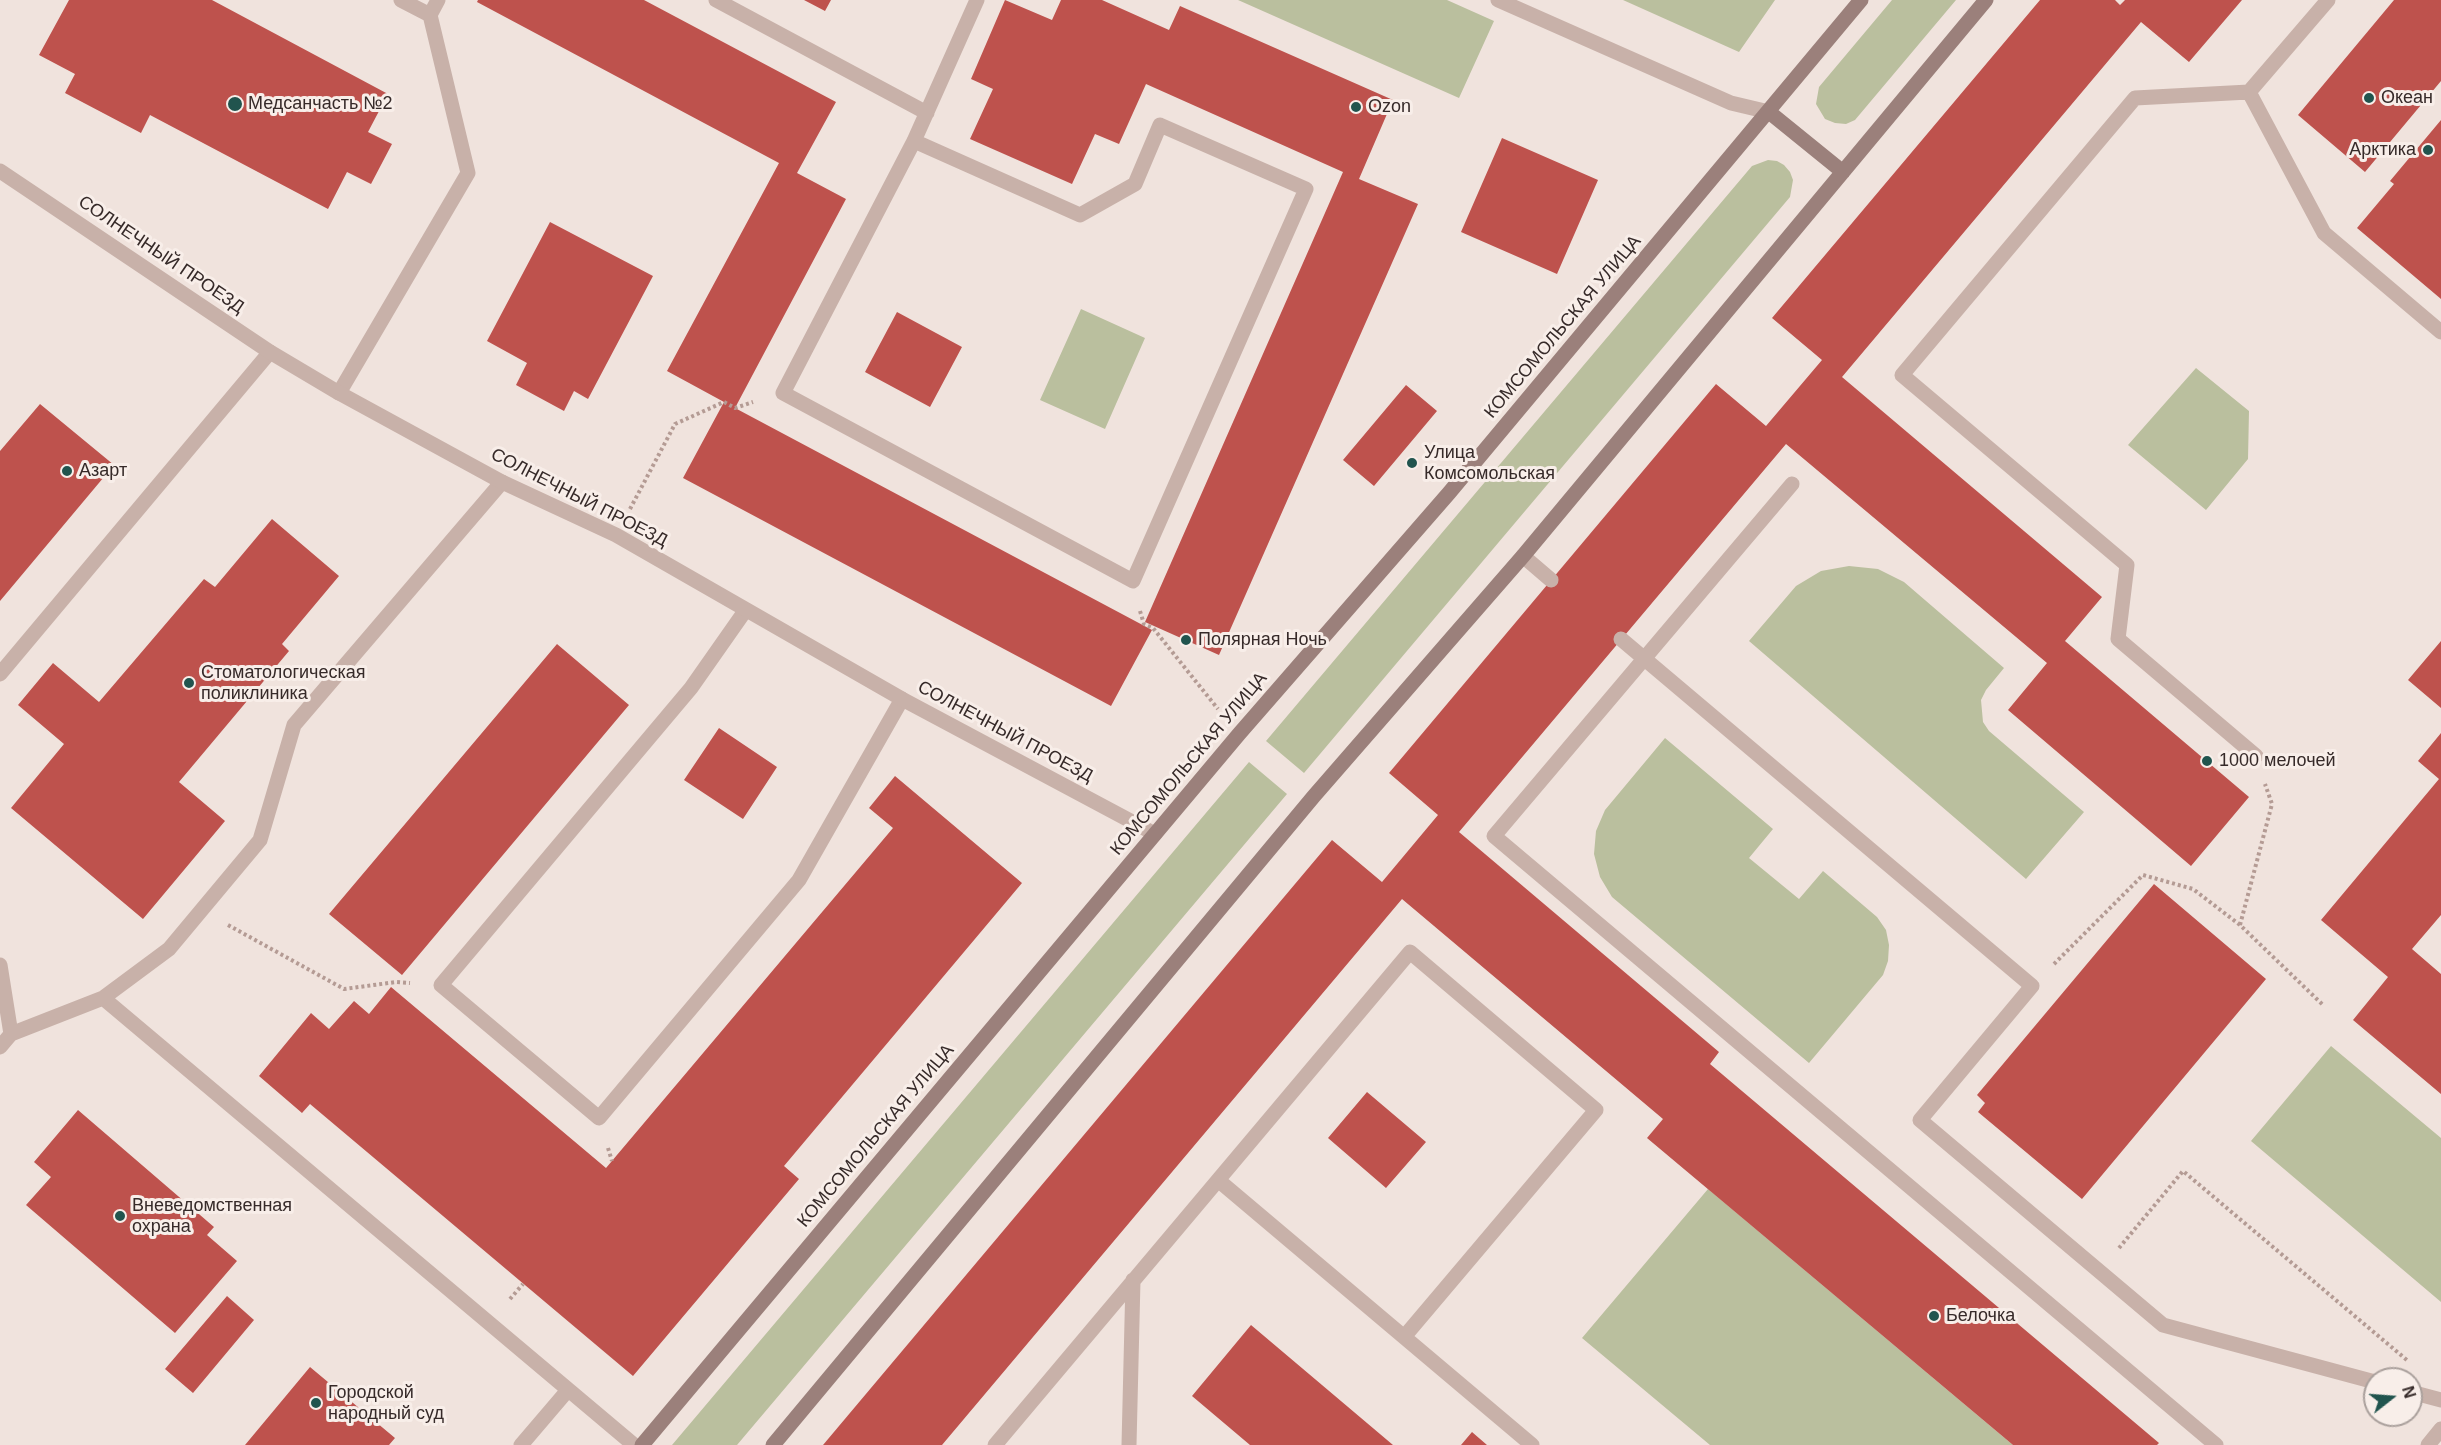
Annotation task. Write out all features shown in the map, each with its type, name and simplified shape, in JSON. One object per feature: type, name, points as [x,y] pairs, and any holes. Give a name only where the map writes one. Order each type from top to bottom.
[{"type":"street","points":[[401,0],[430,15]]},
{"type":"street","points":[[339,393],[468,173],[430,15],[438,0]]},
{"type":"street","points":[[716,0],[927,113]]},
{"type":"street","points":[[914,141],[1080,215],[1134,184],[1160,125],[1306,189],[1133,581],[783,393],[914,141],[977,0]]},
{"type":"street","points":[[1498,0],[1731,103],[1769,112],[1843,172]]},
{"type":"street","name":"КОМСОМОЛЬСКАЯ УЛИЦА","points":[[642,1445],[1239,734],[1449,493],[1861,0]]},
{"type":"street","points":[[772,1445],[1314,796],[1523,556],[1986,0]]},
{"type":"street","points":[[2256,756],[2118,639],[2127,565],[1902,375],[2135,98],[2249,92],[2328,0]]},
{"type":"street","points":[[2249,92],[2324,234],[2441,332]]},
{"type":"street","name":"СОЛНЕЧНЫЙ ПРОЕЗД","points":[[0,171],[270,352],[339,393],[502,482],[616,535],[902,699],[1155,834]]},
{"type":"street","points":[[0,674],[270,352]]},
{"type":"street","points":[[0,1047],[11,1034],[103,998],[169,949],[260,840],[294,724],[502,482]]},
{"type":"street","points":[[1792,484],[1494,836],[2216,1445]]},
{"type":"street","points":[[1523,556],[1551,580]]},
{"type":"street","points":[[745,611],[691,688],[441,985],[599,1118],[799,880],[902,699]]},
{"type":"street","points":[[1622,639],[2032,986],[1920,1120],[2163,1325],[2363,1379]]},
{"type":"street","points":[[995,1445],[1410,952],[1596,1110],[1404,1337]]},
{"type":"street","points":[[0,965],[11,1034]]},
{"type":"street","points":[[103,998],[634,1445]]},
{"type":"street","points":[[1218,1180],[1532,1445]]},
{"type":"street","points":[[1129,1445],[1134,1280]]},
{"type":"street","points":[[521,1445],[568,1390]]},
{"type":"street","points":[[2423,1395],[2441,1400]]},
{"type":"street","points":[[2428,1445],[2441,1430]]},
{"type":"path","points":[[616,535],[675,424],[724,402],[735,408],[783,393]]},
{"type":"path","points":[[1144,624],[1153,628],[1239,734]]},
{"type":"path","points":[[2240,925],[2272,804],[2256,756]]},
{"type":"path","points":[[2032,986],[2143,875],[2193,889],[2240,925],[2323,1005]]},
{"type":"path","points":[[202,910],[344,989],[396,982],[441,985]]},
{"type":"path","points":[[2099,1271],[2183,1171],[2414,1366]]},
{"type":"green space","points":[[1238,0],[1447,0],[1494,21],[1459,98]]},
{"type":"green space","points":[[1623,0],[1775,0],[1739,52]]},
{"type":"green space","points":[[1892,0],[1956,0],[1855,120],[1846,124],[1825,119],[1816,104],[1819,87]]},
{"type":"green space","points":[[1768,160],[1777,161],[1790,172],[1793,180],[1790,197],[1304,773],[1266,741],[1752,166]]},
{"type":"green space","points":[[1081,309],[1145,338],[1105,429],[1040,400]]},
{"type":"green space","points":[[2196,368],[2249,411],[2248,459],[2206,510],[2128,445]]},
{"type":"green space","points":[[1849,566],[1878,569],[1904,582],[2004,668],[1981,700],[1983,722],[1989,731],[2084,812],[2026,879],[1749,641],[1796,586],[1821,571]]},
{"type":"green space","points":[[1665,738],[1773,829],[1749,858],[1799,899],[1823,871],[1877,917],[1886,930],[1889,945],[1888,961],[1883,975],[1809,1063],[1612,897],[1600,877],[1594,854],[1596,831],[1605,810]]},
{"type":"green space","points":[[1249,762],[1287,794],[737,1445],[672,1445]]},
{"type":"green space","points":[[2331,1046],[2441,1138],[2441,1302],[2251,1141]]},
{"type":"green space","points":[[1708,1189],[2013,1445],[1710,1445],[1582,1338]]},
{"type":"building","name":"Медсанчасть №2","points":[[69,0],[212,0],[388,94],[368,132],[392,144],[371,184],[347,172],[328,209],[150,115],[141,133],[65,93],[75,74],[39,55]]},
{"type":"building","points":[[478,0],[644,0],[836,102],[797,173],[846,199],[735,408],[1152,630],[1111,706],[683,478],[724,402],[667,371],[779,163],[477,2]]},
{"type":"building","points":[[804,0],[831,0],[825,11]]},
{"type":"building","points":[[1005,0],[1052,20],[1061,0],[1102,0],[1169,30],[1180,6],[1393,100],[1359,179],[1418,204],[1219,655],[1145,622],[1343,172],[1146,84],[1119,144],[1095,134],[1072,184],[970,139],[993,89],[971,79]]},
{"type":"building","points":[[2040,0],[2115,0],[2120,5],[2125,0],[2242,0],[2189,62],[2141,22],[1842,377],[2102,597],[2065,641],[2249,797],[2191,866],[2008,710],[2047,663],[1786,444],[1459,832],[1719,1052],[1710,1064],[2159,1443],[2157,1445],[2013,1445],[1647,1138],[1663,1119],[1402,899],[942,1445],[823,1445],[1332,840],[1382,882],[1438,815],[1389,773],[1716,384],[1766,426],[1822,360],[1772,318]]},
{"type":"building","name":"Океан","points":[[2394,0],[2441,0],[2441,81],[2365,172],[2298,115]]},
{"type":"building","points":[[2441,120],[2441,299],[2357,228],[2394,184],[2390,181]]},
{"type":"building","points":[[1502,138],[1598,180],[1557,274],[1461,232]]},
{"type":"building","points":[[550,222],[653,276],[588,399],[574,391],[564,411],[516,385],[527,363],[487,341]]},
{"type":"building","points":[[897,312],[962,347],[930,407],[865,372]]},
{"type":"building","points":[[1406,385],[1437,411],[1374,486],[1343,460]]},
{"type":"building","points":[[40,404],[114,465],[0,601],[0,451]]},
{"type":"building","name":"Стоматологическая поликлиника","points":[[272,519],[339,576],[282,644],[289,651],[179,782],[225,821],[143,919],[11,808],[64,744],[18,705],[53,663],[99,702],[204,579],[215,587]]},
{"type":"building","points":[[2441,641],[2441,708],[2408,680]]},
{"type":"building","points":[[557,644],[629,705],[402,975],[329,914]]},
{"type":"building","points":[[719,728],[777,767],[743,819],[684,780]]},
{"type":"building","points":[[2441,733],[2441,915],[2412,949],[2441,974],[2441,1094],[2353,1020],[2388,977],[2321,920],[2439,779],[2418,761]]},
{"type":"building","points":[[895,776],[1022,883],[784,1166],[799,1179],[633,1376],[310,1104],[302,1113],[259,1076],[311,1013],[329,1029],[354,1001],[369,1014],[391,987],[606,1168],[893,828],[869,808]]},
{"type":"building","points":[[2154,884],[2266,979],[2082,1199],[1978,1112],[1985,1103],[1977,1095]]},
{"type":"building","points":[[1367,1092],[1426,1142],[1386,1188],[1328,1138]]},
{"type":"building","name":"Вневедомственная охрана","points":[[78,1110],[214,1227],[207,1235],[237,1261],[175,1333],[26,1205],[51,1177],[34,1162]]},
{"type":"building","points":[[227,1296],[254,1320],[193,1393],[165,1369]]},
{"type":"building","points":[[1251,1325],[1393,1445],[1250,1445],[1192,1396]]},
{"type":"building","name":"Городской народный суд","points":[[310,1367],[395,1438],[389,1445],[245,1445]]},
{"type":"building","points":[[1472,1432],[1487,1445],[1461,1445]]},
{"type":"place","name":"Океан","points":[[2369,98]]},
{"type":"place","name":"Медсанчасть №2","points":[[235,104]]},
{"type":"place","name":"Ozon","points":[[1356,107]]},
{"type":"place","name":"Арктика","points":[[2428,150]]},
{"type":"place","name":"Улица Комсомольская","points":[[1412,463]]},
{"type":"place","name":"Азарт","points":[[67,471]]},
{"type":"place","name":"Полярная Ночь","points":[[1186,640]]},
{"type":"place","name":"Стоматологическая поликлиника","points":[[189,683]]},
{"type":"place","name":"1000 мелочей","points":[[2207,761]]},
{"type":"place","name":"Вневедомственная охрана","points":[[120,1216]]},
{"type":"place","name":"Белочка","points":[[1934,1316]]},
{"type":"place","name":"Городской народный суд","points":[[316,1403]]}]
